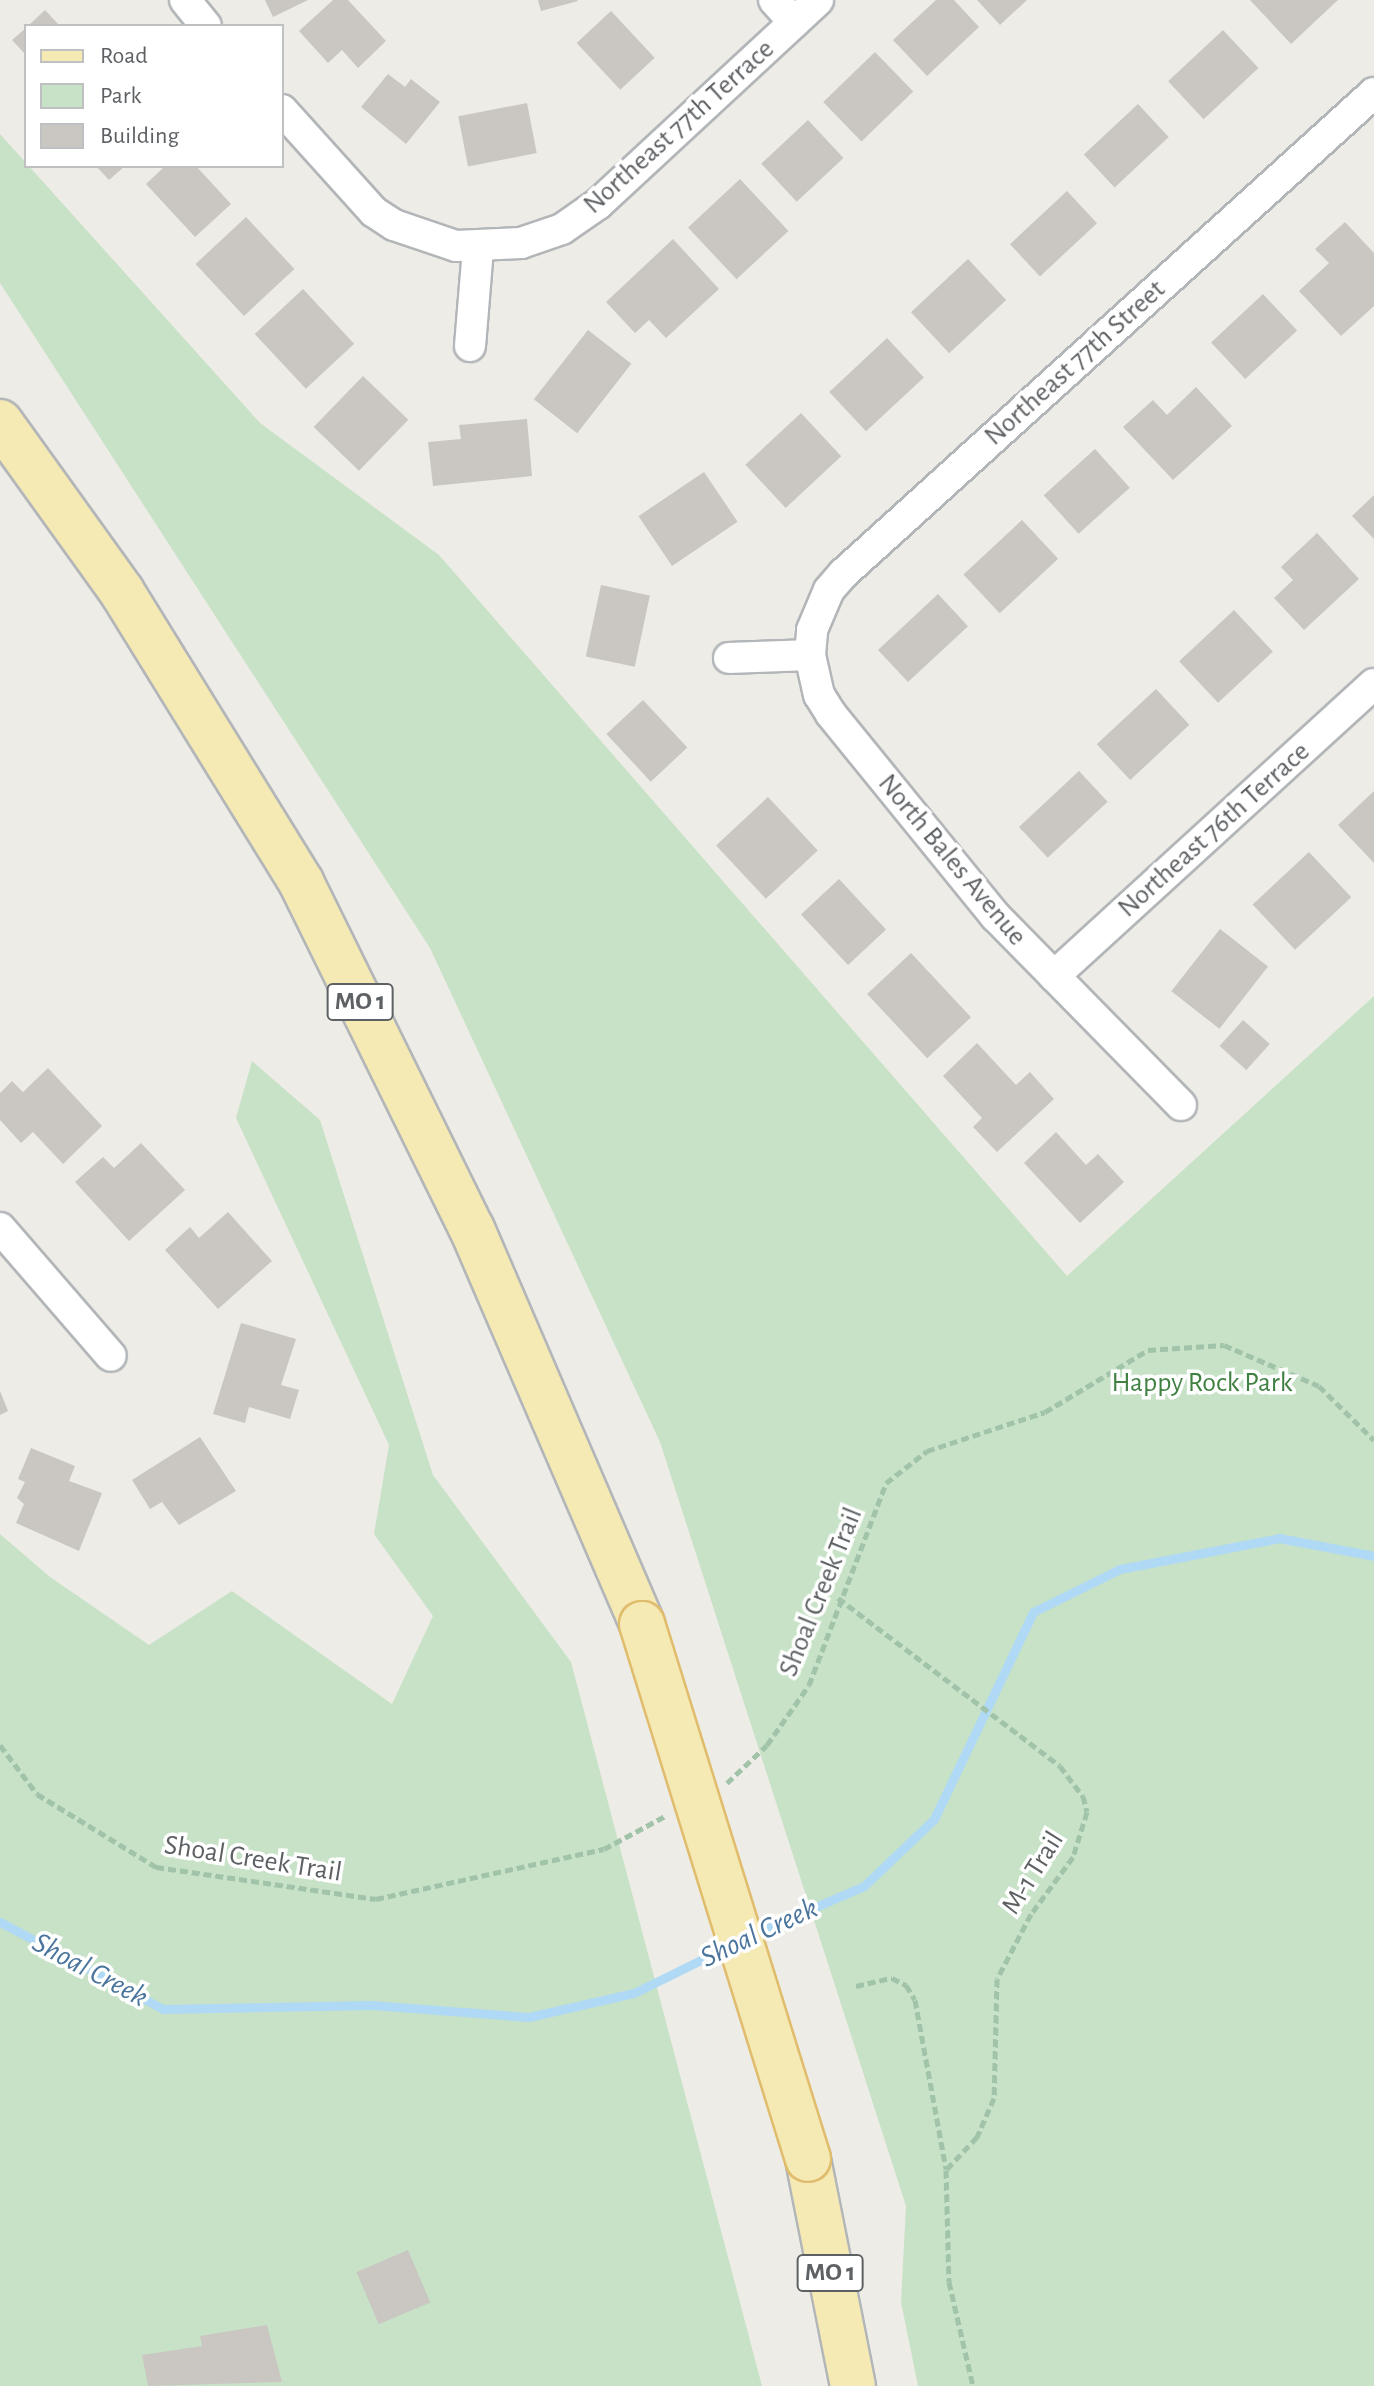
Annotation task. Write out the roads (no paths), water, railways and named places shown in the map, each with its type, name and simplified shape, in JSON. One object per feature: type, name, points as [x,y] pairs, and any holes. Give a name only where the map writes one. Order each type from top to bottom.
[{"type":"main road","name":"MO 1","points":[[0,422],[122,592],[301,882],[472,1229],[642,1624],[808,2159],[853,2386]]},
{"type":"street","name":"Northeast 77th Terrace","points":[[284,112],[374,212],[414,235],[478,248],[542,237],[581,217],[784,11],[818,0]]},
{"type":"street","name":"Northeast 77th Street","points":[[810,655],[819,609],[844,573],[1374,93]]},
{"type":"street","points":[[470,346],[478,248]]},
{"type":"street","points":[[729,658],[810,655]]},
{"type":"street","name":"North Bales Avenue","points":[[810,655],[819,695],[831,714],[996,917],[1181,1105]]},
{"type":"street","name":"Northeast 76th Terrace","points":[[1054,976],[1374,684]]},
{"type":"street","points":[[0,1228],[111,1356]]},
{"type":"waterway","name":"Shoal Creek","points":[[749,1936],[864,1886],[934,1819],[1033,1612],[1120,1569],[1279,1538],[1374,1556]]},
{"type":"waterway","name":"Shoal Creek","points":[[0,1922],[163,2009],[372,2005],[529,2017],[634,1993],[729,1946]]},
{"type":"park label","name":"Happy Rock Park","points":[[1202,1383]]}]
